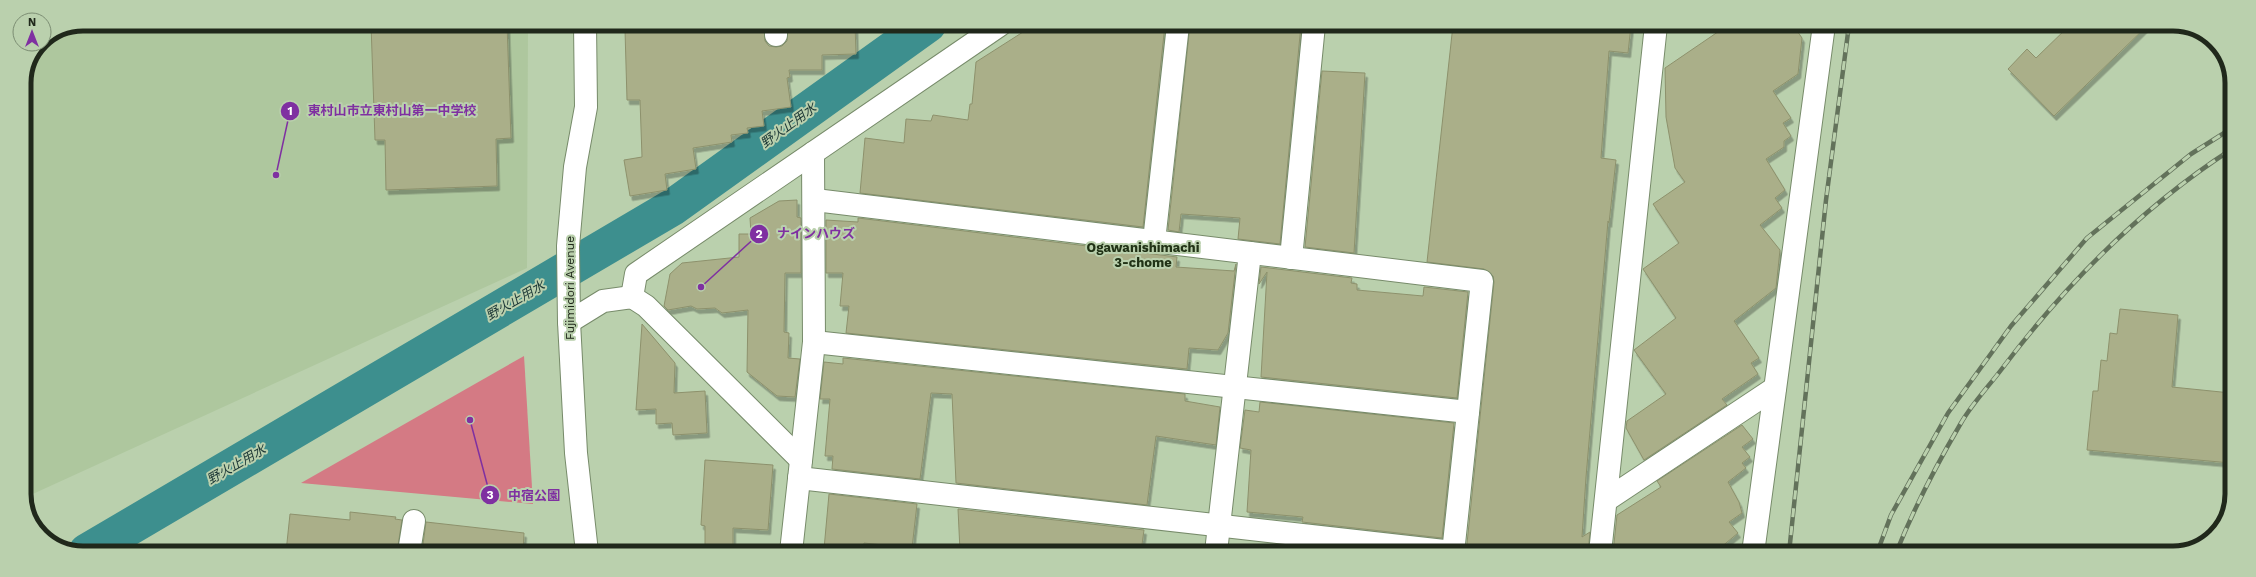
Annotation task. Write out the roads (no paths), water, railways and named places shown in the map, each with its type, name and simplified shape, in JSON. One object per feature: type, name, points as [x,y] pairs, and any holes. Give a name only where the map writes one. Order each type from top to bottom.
[{"type":"street","name":"Fujimidori Avenue","points":[[585,31],[586,107],[575,167],[568,246],[568,300],[576,453],[586,546]]},
{"type":"street","points":[[632,297],[636,274],[990,31]]},
{"type":"street","points":[[1154,241],[1177,31]]},
{"type":"street","points":[[1291,258],[1313,31]]},
{"type":"street","points":[[1601,546],[1608,499],[1660,31]]},
{"type":"street","points":[[1754,546],[1823,31]]},
{"type":"street","points":[[792,546],[814,342],[815,200],[813,153]]},
{"type":"street","points":[[815,200],[1482,281],[1454,546]]},
{"type":"street","points":[[1217,546],[1250,253]]},
{"type":"street","points":[[569,322],[602,301],[632,297],[646,306],[800,469],[1219,525],[1401,546]]},
{"type":"street","points":[[814,342],[1468,412]]},
{"type":"street","points":[[1608,499],[1775,388]]},
{"type":"street","points":[[410,546],[414,521]]},
{"type":"waterway","name":"野火止用水","points":[[97,546],[673,207],[918,31]]},
{"type":"railway","points":[[1790,546],[1826,200],[1848,31]]},
{"type":"railway","points":[[1880,546],[1891,515],[1948,413],[2011,326],[2087,238],[2191,154],[2225,132]]},
{"type":"railway","points":[[1899,546],[1926,486],[1965,416],[2026,338],[2078,278],[2136,222],[2167,196],[2225,154]]},
{"type":"place","name":"東村山市立東村山第一中学校","points":[[276,175]]},
{"type":"place","name":"ナインハウズ","points":[[701,287]]},
{"type":"place","name":"中宿公園","points":[[470,420]]},
{"type":"district","name":"Ogawanishimachi 3-chome","points":[[1143,254]]}]
